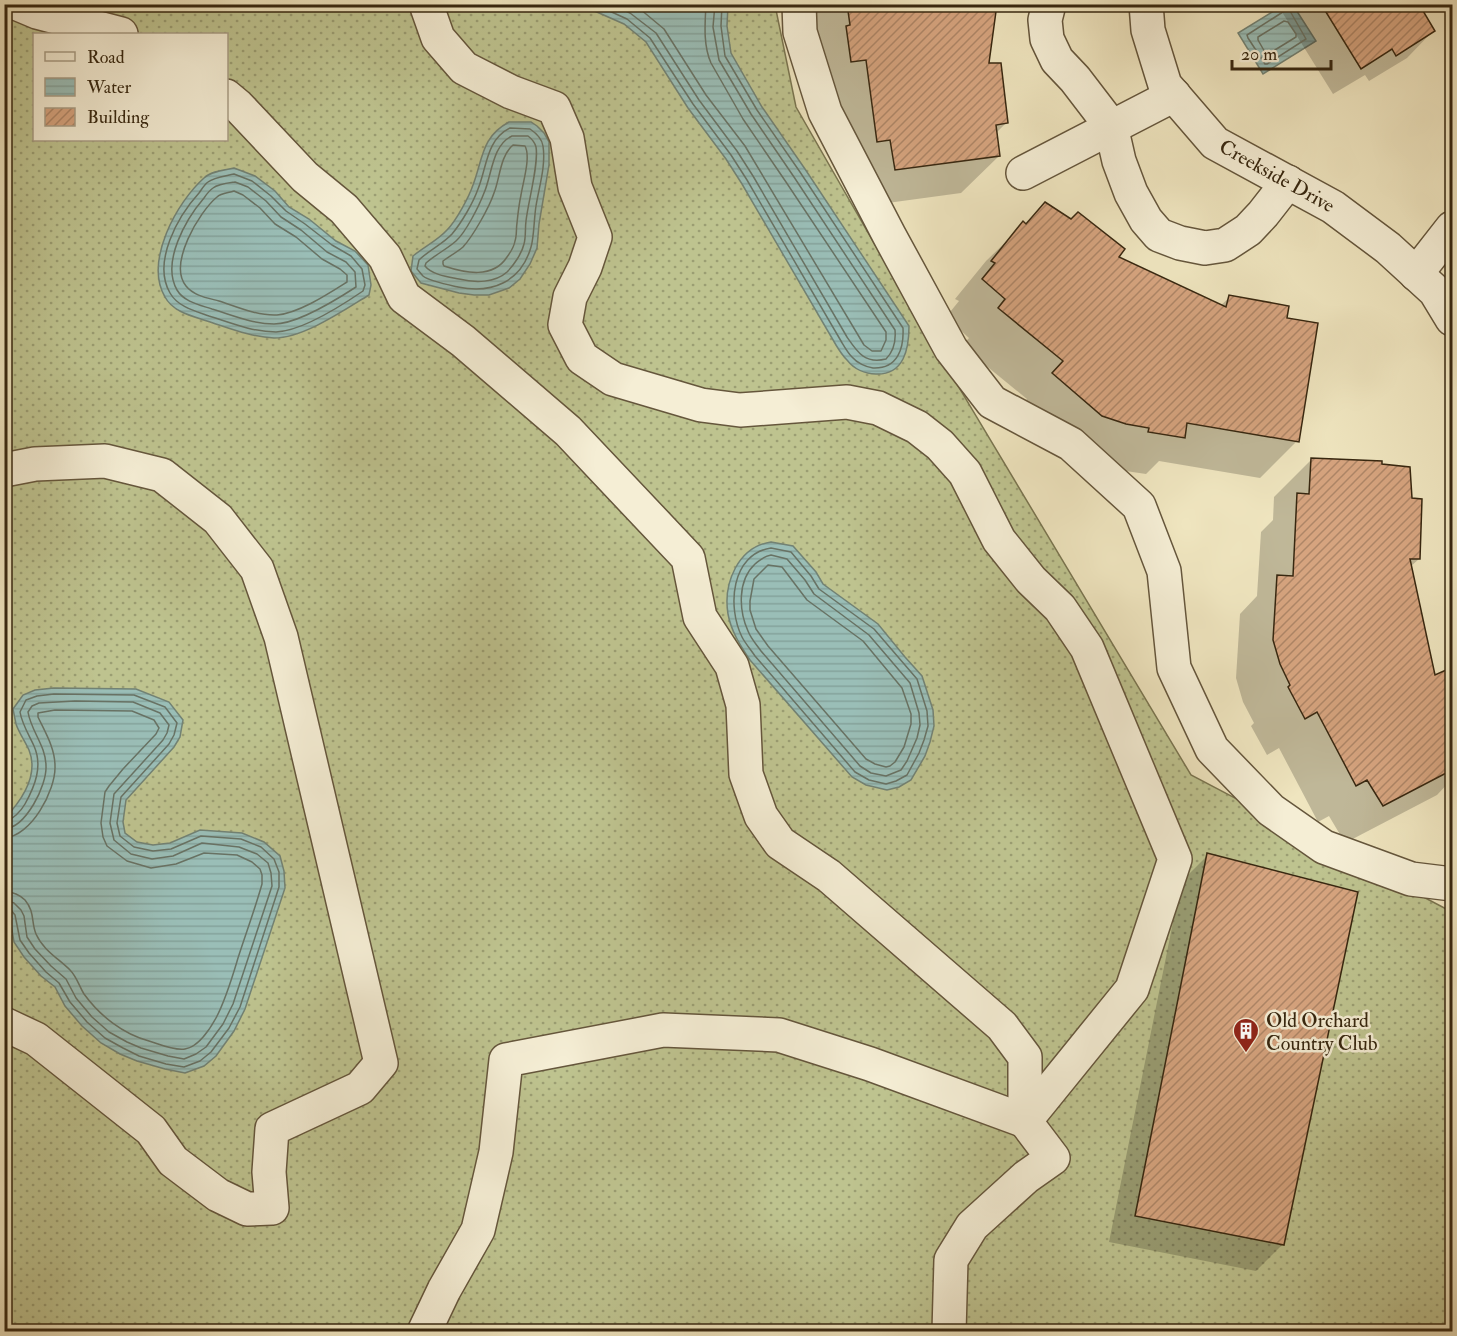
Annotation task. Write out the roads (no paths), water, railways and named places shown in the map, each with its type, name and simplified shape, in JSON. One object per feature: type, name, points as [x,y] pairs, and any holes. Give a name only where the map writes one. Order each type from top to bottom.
[{"type":"street","points":[[18,4],[37,12],[117,33]]},
{"type":"street","points":[[426,4],[438,38],[464,68],[511,92],[554,108],[567,138],[575,187],[595,237],[585,267],[570,297],[565,325],[582,358],[613,379],[701,405],[740,410],[847,402],[879,408],[917,427],[940,445],[966,473],[999,540],[1030,580],[1060,608],[1088,648],[1174,859],[1132,989],[1025,1121]]},
{"type":"street","points":[[800,4],[800,32],[825,112],[951,349],[992,402],[1071,444],[1139,506],[1164,571],[1174,668],[1212,749],[1271,810],[1324,847],[1411,879],[1452,884]]},
{"type":"street","points":[[1049,4],[1045,20],[1047,39],[1057,60],[1112,126],[1119,161],[1131,193],[1146,220],[1159,235],[1180,243],[1205,248],[1225,245],[1248,230],[1288,182]]},
{"type":"street","name":"Creekside Drive","points":[[1146,4],[1148,30],[1165,85],[1215,143],[1333,207],[1388,248],[1416,274],[1434,291],[1452,319]]},
{"type":"street","points":[[1023,173],[1174,95]]},
{"type":"street","points":[[228,98],[305,177],[344,209],[385,257],[404,297],[463,341],[568,431],[688,558],[700,617],[732,666],[743,705],[746,774],[761,816],[780,843],[829,876],[1002,1026],[1025,1057],[1025,1121]]},
{"type":"street","points":[[1416,274],[1452,228]]},
{"type":"street","points":[[4,470],[35,464],[105,461],[162,475],[218,519],[257,569],[281,637],[381,1063],[360,1088],[272,1129],[268,1172],[272,1208],[247,1209],[218,1195],[173,1161],[151,1130],[36,1039],[4,1023]]},
{"type":"street","points":[[424,1332],[444,1290],[478,1230],[496,1152],[506,1060],[663,1030],[779,1035],[870,1064],[1025,1121],[1053,1158],[1026,1177],[972,1226],[951,1260],[949,1332]]},
{"type":"water","points":[[1285,4],[1293,5],[1316,41],[1263,74],[1238,33]]},
{"type":"water","points":[[584,5],[728,5],[727,26],[731,53],[762,107],[909,326],[906,352],[899,365],[885,373],[872,374],[850,363],[836,345],[742,184],[688,108],[646,42],[624,24]]},
{"type":"water","points":[[509,122],[531,122],[544,133],[549,142],[549,165],[537,248],[530,264],[520,279],[509,288],[489,295],[459,293],[421,283],[411,271],[413,256],[439,237],[454,221],[471,190],[484,149],[493,135]]},
{"type":"water","points":[[234,168],[255,176],[275,191],[289,207],[309,219],[336,241],[355,251],[368,265],[371,285],[369,295],[311,328],[286,337],[274,338],[257,336],[189,315],[168,302],[160,283],[158,267],[166,233],[184,202],[204,178],[214,172]]},
{"type":"water","points":[[771,542],[793,546],[816,572],[823,584],[878,624],[922,676],[933,710],[934,726],[925,756],[911,780],[899,787],[887,790],[866,785],[852,777],[750,660],[736,638],[728,614],[727,602],[735,568],[750,551],[759,545]]},
{"type":"water","points":[[54,688],[136,689],[169,702],[183,720],[180,737],[174,747],[126,800],[123,822],[125,833],[137,842],[153,845],[170,843],[200,830],[242,833],[264,842],[280,856],[285,888],[245,1009],[234,1031],[216,1056],[204,1066],[185,1073],[137,1061],[101,1043],[82,1026],[65,1006],[55,987],[41,976],[14,942],[10,918],[5,911],[5,818],[27,787],[32,759],[17,727],[13,709],[23,695],[35,690]]},
{"type":"place","name":"Old Orchard Country Club","points":[[1246,1054]]}]
